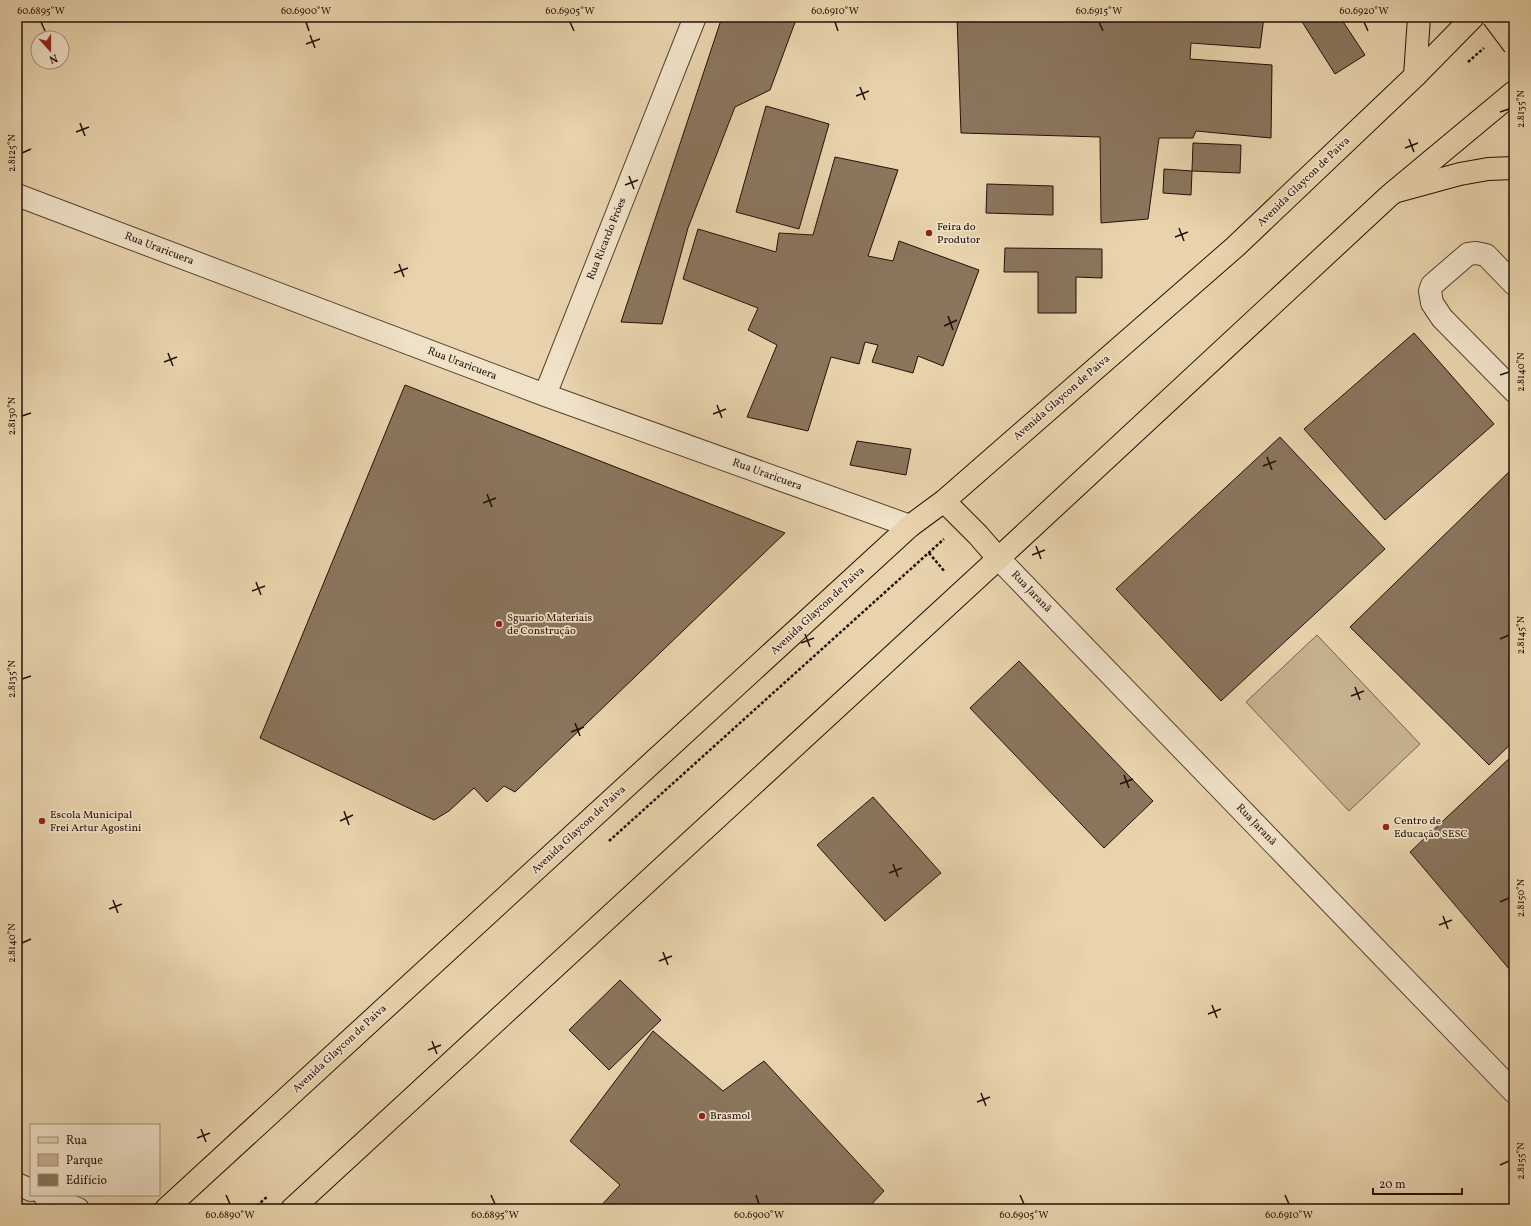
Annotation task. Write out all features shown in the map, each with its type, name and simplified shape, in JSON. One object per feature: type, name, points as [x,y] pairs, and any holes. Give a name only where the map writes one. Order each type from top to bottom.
[{"type":"main road","points":[[1415,76],[1419,17]]},
{"type":"main road","name":"Avenida Glaycon de Paiva","points":[[166,1209],[910,526],[944,501],[1235,247],[1415,76],[1474,17]]},
{"type":"main road","points":[[1493,17],[1514,45]]},
{"type":"main road","points":[[292,1209],[1394,192],[1514,92]]},
{"type":"main road","points":[[1394,192],[1460,174],[1488,169],[1514,168]]},
{"type":"main road","points":[[944,501],[964,520],[998,558]]},
{"type":"street","name":"Rua Ricardo Fróes","points":[[545,395],[695,17]]},
{"type":"street","name":"Rua Uraricuera","points":[[17,195],[545,395],[910,526]]},
{"type":"street","points":[[1514,284],[1486,255],[1476,253],[1468,254],[1432,285],[1430,291],[1432,303],[1442,318],[1514,391]]},
{"type":"street","name":"Rua Jaranã","points":[[998,558],[1514,1092]]},
{"type":"street","points":[[17,1184],[30,1190]]},
{"type":"street","points":[[46,1196],[78,1209]]},
{"type":"path","points":[[1467,64],[1485,48]]},
{"type":"path","points":[[604,846],[964,520]]},
{"type":"path","points":[[929,553],[948,575]]},
{"type":"green space","points":[[1317,635],[1420,744],[1349,811],[1246,702]]},
{"type":"building","points":[[722,17],[797,17],[770,90],[735,107],[688,228],[662,324],[621,322]]},
{"type":"building","points":[[957,17],[1081,17],[1081,22],[1109,22],[1109,17],[1264,17],[1260,48],[1191,43],[1190,59],[1272,65],[1271,138],[1196,131],[1193,138],[1159,138],[1148,219],[1101,223],[1100,137],[961,133]]},
{"type":"building","points":[[1299,17],[1340,17],[1365,55],[1335,74]]},
{"type":"building","points":[[766,106],[829,124],[799,229],[736,212]]},
{"type":"building","points":[[1193,143],[1241,145],[1240,173],[1192,171]]},
{"type":"building","points":[[835,157],[898,170],[868,256],[893,261],[899,241],[979,270],[943,366],[918,356],[913,373],[872,362],[878,345],[865,342],[859,364],[831,357],[808,431],[747,417],[777,345],[748,330],[758,308],[683,279],[698,229],[776,252],[779,233],[813,235]]},
{"type":"building","points":[[1164,169],[1192,171],[1191,195],[1163,193]]},
{"type":"building","points":[[987,184],[1053,186],[1053,215],[986,213]]},
{"type":"building","points":[[1005,248],[1102,249],[1102,278],[1076,277],[1076,313],[1038,313],[1038,272],[1004,272]]},
{"type":"building","points":[[1414,333],[1494,424],[1385,520],[1304,429]]},
{"type":"building","name":"Sguario Materiais de Construção","points":[[405,385],[785,533],[515,792],[504,786],[487,802],[474,788],[449,811],[434,820],[260,738]]},
{"type":"building","points":[[1280,437],[1385,549],[1221,701],[1116,589]]},
{"type":"building","points":[[857,441],[911,449],[906,475],[850,465]]},
{"type":"building","points":[[1514,467],[1514,741],[1489,765],[1350,627]]},
{"type":"building","points":[[1019,661],[1153,801],[1104,848],[970,708]]},
{"type":"building","points":[[1514,754],[1514,967],[1510,970],[1410,852]]},
{"type":"building","points":[[873,797],[941,873],[885,921],[817,845]]},
{"type":"building","points":[[620,980],[661,1020],[609,1070],[569,1030]]},
{"type":"building","name":"Brasmol","points":[[653,1031],[723,1091],[764,1061],[884,1191],[867,1209],[598,1209],[620,1185],[570,1141]]},
{"type":"place","name":"Feira do Produtor","points":[[929,233]]},
{"type":"place","name":"Sguario Materiais de Construção","points":[[499,624]]},
{"type":"place","name":"Escola Municipal Frei Artur Agostini","points":[[42,821]]},
{"type":"place","name":"Centro de Educação SESC","points":[[1386,827]]},
{"type":"place","name":"Brasmol","points":[[702,1116]]}]
